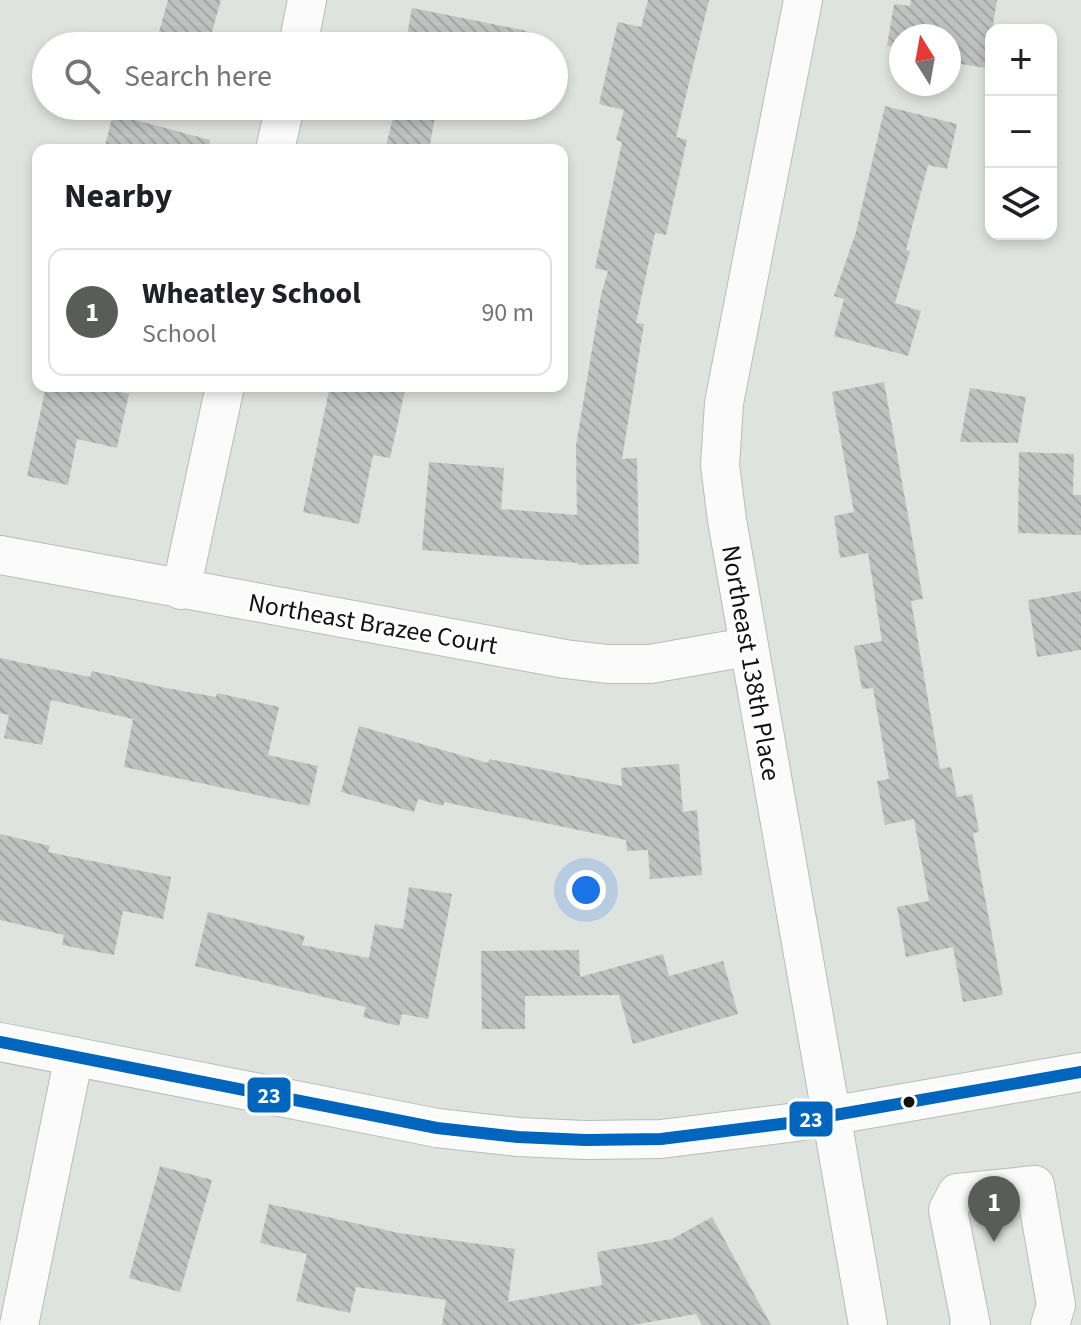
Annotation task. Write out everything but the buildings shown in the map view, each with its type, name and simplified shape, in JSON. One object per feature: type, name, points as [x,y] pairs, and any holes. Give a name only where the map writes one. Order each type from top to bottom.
[{"type":"street","points":[[301,32],[307,0]]},
{"type":"street","name":"Northeast 138th Place","points":[[803,0],[724,403],[720,465],[747,647],[868,1325]]},
{"type":"street","points":[[276,144],[282,120]]},
{"type":"street","points":[[181,590],[224,392]]},
{"type":"street","name":"Northeast Brazee Court","points":[[0,555],[565,659],[608,664],[650,664],[747,647]]},
{"type":"street","points":[[0,1042],[437,1128],[518,1137],[585,1140],[661,1139],[830,1117],[1081,1072]]},
{"type":"street","points":[[19,1325],[74,1056]]},
{"type":"street","points":[[969,1325],[948,1210],[957,1193],[1035,1185],[1056,1305],[1050,1325]]},
{"type":"transit line","name":"23","points":[[0,1042],[437,1128],[518,1137],[585,1140],[661,1139],[789,1123],[1081,1072]]},
{"type":"place","name":"Wheatley School","points":[[994,1242]]}]
